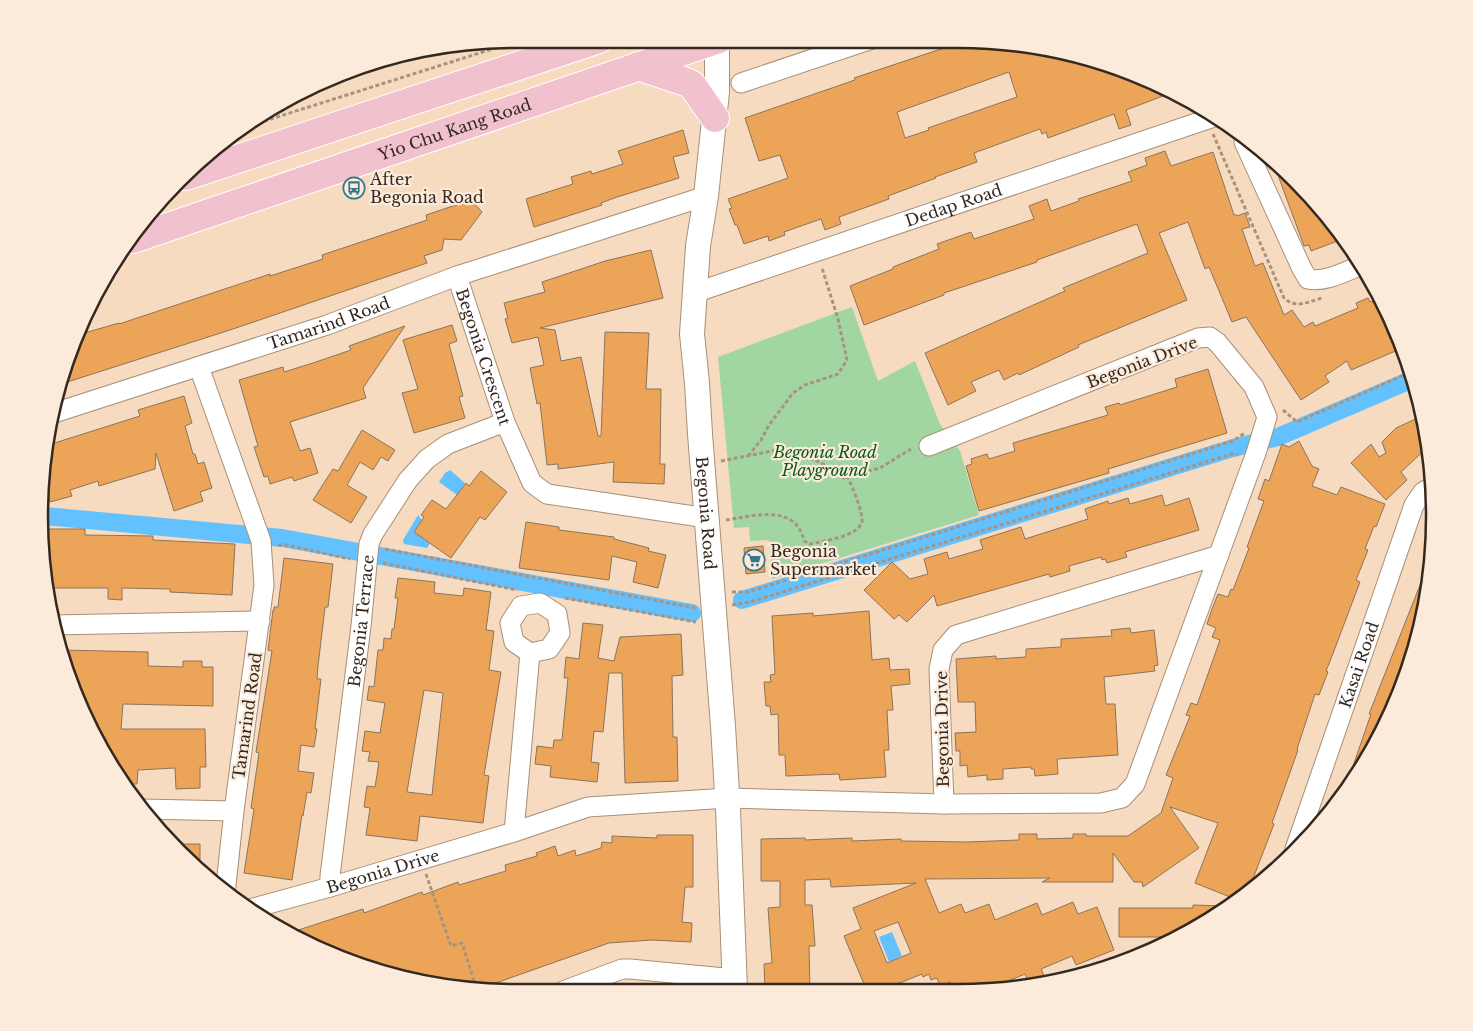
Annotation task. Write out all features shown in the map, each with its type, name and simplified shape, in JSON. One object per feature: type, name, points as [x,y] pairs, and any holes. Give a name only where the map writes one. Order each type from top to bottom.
[{"type":"main road","points":[[199,172],[575,47]]},
{"type":"main road","name":"Yio Chu Kang Road","points":[[139,237],[694,47]]},
{"type":"main road","points":[[638,66],[692,85],[715,118]]},
{"type":"street","name":"Begonia Road","points":[[717,47],[715,118],[698,246],[692,334],[698,383],[700,434],[714,520],[714,611],[728,798],[735,984]]},
{"type":"street","points":[[741,83],[848,47]]},
{"type":"street","name":"Dedap Road","points":[[694,293],[1207,119]]},
{"type":"street","points":[[1247,148],[1302,269],[1308,278],[1315,280],[1327,278],[1355,268]]},
{"type":"street","name":"Begonia Crescent","points":[[706,196],[457,276],[505,422],[532,483],[547,494],[714,520]]},
{"type":"street","name":"Tamarind Road","points":[[59,411],[327,325],[457,276]]},
{"type":"street","name":"Begonia Drive","points":[[258,907],[514,832],[588,807],[728,798],[944,804],[1101,803],[1122,798],[1135,784],[1256,453],[1274,412],[1217,342],[1210,338],[1198,338],[929,446]]},
{"type":"street","name":"Tamarind Road","points":[[199,367],[264,537],[264,585],[226,883]]},
{"type":"street","name":"Begonia Terrace","points":[[330,887],[368,552],[373,534],[408,480],[427,459],[448,444],[505,422]]},
{"type":"street","name":"Kasai Road","points":[[1301,833],[1414,505],[1424,491]]},
{"type":"street","name":"Begonia Drive","points":[[944,804],[939,669],[942,650],[956,635],[1219,555]]},
{"type":"street","points":[[60,625],[260,621]]},
{"type":"street","points":[[514,832],[530,653]]},
{"type":"street","points":[[152,809],[234,811]]},
{"type":"street","points":[[582,984],[622,969],[630,969],[735,984]]},
{"type":"path","points":[[262,122],[494,48]]},
{"type":"path","points":[[748,456],[761,440],[781,407],[793,393],[805,385],[838,374],[847,360],[838,319],[825,277]]},
{"type":"path","points":[[1274,412],[1296,422],[1404,375]]},
{"type":"path","points":[[748,592],[1233,442]]},
{"type":"path","points":[[716,462],[782,449],[820,462],[843,478],[880,468],[911,450]]},
{"type":"path","points":[[750,602],[1232,454]]},
{"type":"path","points":[[714,520],[763,514],[785,516],[801,529],[804,541],[810,544],[850,534],[860,528],[863,520],[848,477]]},
{"type":"path","points":[[264,537],[286,545],[347,557]]},
{"type":"path","points":[[392,551],[714,611]]},
{"type":"path","points":[[425,869],[451,946],[462,943],[474,981]]},
{"type":"green space","name":"Begonia Road Playground","points":[[852,307],[878,381],[915,361],[940,424],[960,451],[979,515],[772,579],[769,540],[750,541],[749,527],[734,528],[718,357]]},
{"type":"water","points":[[450,470],[465,483],[457,495],[439,482],[445,473]]},
{"type":"water","points":[[418,515],[422,520],[414,532],[430,543],[427,548],[404,544],[403,540]]},
{"type":"water","points":[[892,932],[902,956],[889,962],[879,937]]},
{"type":"building","points":[[947,47],[958,47],[1019,52],[1079,63],[1137,83],[1164,96],[1126,110],[1131,125],[1119,129],[1114,114],[1048,138],[1046,132],[1042,134],[1040,129],[974,153],[977,162],[888,196],[889,199],[839,217],[841,224],[825,230],[821,219],[784,232],[785,235],[769,241],[768,236],[744,244],[729,209],[732,208],[728,199],[788,178],[780,155],[759,161],[745,118],[855,80],[854,78]],"holes":[[[1009,72],[1017,97],[928,128],[929,130],[905,138],[897,112]]]},
{"type":"building","points":[[683,130],[689,153],[673,157],[679,178],[617,197],[601,203],[602,205],[534,227],[526,199],[573,184],[571,177],[591,171],[592,174],[623,164],[618,151]]},
{"type":"building","points":[[1165,151],[1171,166],[1213,152],[1234,215],[1237,216],[1245,213],[1250,227],[1242,229],[1255,266],[1263,263],[1284,315],[1292,310],[1304,327],[1313,322],[1315,326],[1358,308],[1356,303],[1368,298],[1370,302],[1373,301],[1396,351],[1351,370],[1347,361],[1325,376],[1329,382],[1301,400],[1246,317],[1232,322],[1209,267],[1205,269],[1188,222],[1159,233],[1187,300],[1078,345],[1079,347],[1019,375],[1018,373],[1004,380],[999,370],[971,382],[976,391],[948,405],[925,353],[1065,291],[1063,288],[1148,253],[1137,224],[1037,260],[1037,262],[944,293],[944,295],[864,325],[850,286],[939,249],[937,244],[971,232],[974,239],[1034,219],[1029,206],[1047,199],[1051,211],[1079,201],[1078,199],[1132,181],[1128,172],[1147,165],[1145,158]]},
{"type":"building","points":[[1278,176],[1309,207],[1337,241],[1311,251],[1309,245],[1304,246]]},
{"type":"building","points":[[471,200],[482,212],[461,240],[444,239],[442,250],[424,256],[427,263],[230,330],[67,382],[84,333],[119,324],[270,274],[270,276],[323,259],[322,255],[427,220],[426,215]]},
{"type":"building","points":[[651,250],[663,298],[540,328],[555,330],[561,361],[581,357],[598,436],[601,436],[605,332],[649,333],[646,389],[661,389],[660,464],[665,464],[664,484],[613,482],[614,462],[558,469],[558,464],[547,465],[540,403],[537,404],[530,368],[544,365],[538,337],[512,343],[505,319],[508,318],[504,303],[545,292],[542,282],[605,261]]},
{"type":"building","points":[[452,325],[457,341],[449,344],[463,396],[459,397],[465,418],[414,433],[402,393],[418,389],[403,340]]},
{"type":"building","points":[[405,326],[363,388],[366,398],[290,422],[300,451],[310,448],[318,473],[294,481],[292,477],[270,484],[268,476],[264,477],[254,447],[258,446],[239,380],[283,367],[284,372],[313,363],[351,350],[349,346]]},
{"type":"building","points":[[1208,369],[1227,433],[1108,469],[1109,473],[979,511],[966,466],[972,464],[971,459],[987,454],[989,459],[1015,451],[1013,443],[1108,415],[1105,407],[1119,403],[1120,405],[1177,387],[1175,379]]},
{"type":"building","points":[[184,396],[192,423],[185,426],[193,454],[195,454],[198,464],[204,462],[212,488],[200,492],[203,501],[174,511],[156,453],[155,469],[99,486],[98,481],[70,490],[72,496],[50,502],[49,485],[53,443],[140,416],[138,410]]},
{"type":"building","points":[[1416,419],[1421,453],[1401,472],[1407,480],[1386,500],[1351,463],[1371,444],[1379,457],[1386,453],[1382,442],[1396,428]]},
{"type":"building","points":[[362,430],[395,450],[388,461],[381,457],[373,470],[360,462],[347,485],[367,497],[351,523],[313,500],[333,469],[338,471]]},
{"type":"building","points":[[1299,441],[1312,466],[1319,469],[1312,486],[1337,495],[1341,487],[1385,504],[1365,549],[1368,550],[1356,580],[1360,582],[1326,671],[1328,672],[1319,695],[1315,694],[1298,750],[1272,823],[1274,824],[1253,877],[1229,897],[1195,883],[1218,823],[1170,807],[1199,848],[1143,887],[1142,882],[1134,882],[1113,853],[1113,882],[1042,882],[1050,878],[925,879],[939,913],[961,904],[965,913],[989,904],[995,920],[1037,903],[1042,915],[1073,902],[1078,914],[1097,907],[1114,950],[1076,965],[1072,956],[1041,969],[1044,976],[1027,978],[1025,974],[1011,980],[958,984],[951,984],[950,982],[939,984],[937,978],[931,980],[929,974],[923,977],[922,974],[897,984],[864,984],[844,936],[861,929],[853,908],[916,883],[831,887],[830,879],[805,880],[805,905],[812,905],[815,946],[809,946],[810,984],[765,984],[764,964],[772,963],[768,908],[780,907],[780,881],[761,881],[761,839],[852,838],[852,841],[901,839],[901,841],[967,842],[1019,840],[1019,834],[1037,834],[1037,839],[1073,838],[1073,834],[1086,834],[1086,836],[1128,836],[1161,813],[1173,778],[1166,775],[1190,716],[1186,715],[1191,703],[1197,705],[1220,640],[1212,637],[1216,628],[1207,624],[1218,594],[1228,597],[1231,589],[1233,590],[1264,501],[1258,499],[1265,479],[1269,481],[1282,444],[1289,447]],"holes":[[[898,922],[911,953],[887,963],[874,931]]]},
{"type":"building","points":[[481,471],[507,492],[485,520],[480,517],[451,558],[414,532],[424,517],[421,515],[432,500],[446,509],[466,483],[469,486]]},
{"type":"building","points":[[1162,495],[1165,506],[1189,498],[1199,530],[1125,552],[1127,557],[1107,563],[1101,557],[1069,566],[1070,571],[1050,577],[1049,574],[937,606],[934,595],[907,622],[899,615],[894,619],[864,590],[892,562],[910,579],[928,574],[924,559],[947,552],[949,559],[983,549],[980,540],[1021,527],[1025,539],[1088,519],[1085,509],[1108,501],[1109,504],[1128,498],[1130,504]]},
{"type":"building","points":[[526,522],[559,527],[559,530],[614,537],[614,539],[649,548],[648,551],[666,555],[658,588],[633,582],[637,562],[612,556],[609,580],[519,568]]},
{"type":"building","points":[[48,529],[85,529],[85,535],[153,536],[153,540],[235,544],[232,595],[170,592],[170,589],[122,588],[122,600],[108,599],[108,588],[53,588]]},
{"type":"building","name":"Begonia Supermarket","points":[[763,546],[765,572],[746,574],[744,548]]},
{"type":"building","points":[[284,558],[333,564],[328,607],[325,607],[318,666],[317,679],[321,679],[314,747],[301,745],[298,771],[314,773],[311,793],[307,792],[302,815],[292,880],[244,873],[254,809],[251,808],[259,753],[256,752],[272,651],[268,650],[273,610],[274,607],[278,607]]},
{"type":"building","points":[[398,578],[435,582],[434,593],[463,596],[464,588],[491,592],[486,630],[494,631],[489,670],[501,672],[484,775],[489,776],[483,823],[420,816],[417,841],[366,835],[370,808],[364,807],[367,786],[375,787],[379,762],[368,761],[370,752],[362,751],[365,731],[380,733],[385,703],[367,700],[369,686],[374,687],[378,650],[383,650],[384,638],[391,639],[392,629],[394,629],[398,598],[395,598]],"holes":[[[424,690],[443,693],[432,795],[407,792]]]},
{"type":"building","points":[[1420,585],[1410,637],[1401,666],[1390,695],[1353,766],[1371,714],[1369,714]]},
{"type":"building","points":[[869,611],[872,660],[889,658],[890,670],[909,669],[910,684],[891,686],[893,710],[887,710],[889,750],[884,750],[886,777],[840,780],[839,774],[786,776],[785,755],[779,755],[778,714],[771,715],[770,706],[766,706],[764,682],[771,682],[770,675],[775,674],[772,616],[813,613],[813,616]]},
{"type":"building","points":[[583,623],[603,625],[598,658],[614,661],[620,637],[681,634],[683,675],[672,676],[673,737],[677,737],[678,781],[625,783],[622,673],[609,673],[603,732],[594,731],[591,762],[599,763],[597,782],[550,777],[551,766],[535,764],[537,746],[553,748],[554,740],[562,740],[568,678],[564,678],[566,657],[579,659]]},
{"type":"building","points":[[1130,628],[1131,633],[1154,630],[1158,665],[1154,666],[1155,671],[1104,677],[1106,704],[1115,704],[1118,755],[1057,759],[1058,774],[1035,776],[1034,769],[1031,769],[1031,767],[1003,769],[1003,779],[987,780],[987,775],[968,777],[967,765],[960,766],[960,751],[956,751],[955,733],[976,732],[975,702],[958,702],[956,659],[996,656],[996,659],[1026,657],[1026,649],[1061,647],[1061,639],[1112,636],[1111,630]]},
{"type":"building","points":[[67,650],[148,652],[148,666],[183,667],[183,661],[202,661],[202,667],[213,667],[213,706],[123,704],[121,729],[205,729],[206,767],[200,767],[200,788],[176,789],[175,768],[138,770],[137,784],[132,784],[110,749],[83,695]]},
{"type":"building","points":[[657,835],[693,835],[693,887],[685,887],[682,922],[692,923],[691,942],[652,940],[609,943],[497,983],[424,975],[394,968],[336,948],[299,930],[363,909],[364,913],[422,892],[423,895],[458,882],[459,885],[506,871],[505,865],[537,856],[536,853],[555,846],[558,856],[575,850],[576,856],[601,848],[602,842],[612,843],[612,836],[657,838]]},
{"type":"building","points":[[183,844],[200,844],[200,860]]},
{"type":"building","points":[[1193,905],[1217,906],[1160,937],[1119,937],[1119,908],[1193,908]]},
{"type":"waterway","points":[[742,600],[1233,448],[1278,437],[1406,382]]},
{"type":"waterway","points":[[48,516],[282,538],[692,613]]},
{"type":"place","name":"After Begonia Road","points":[[354,188]]},
{"type":"place","name":"Begonia Supermarket","points":[[754,560]]}]
